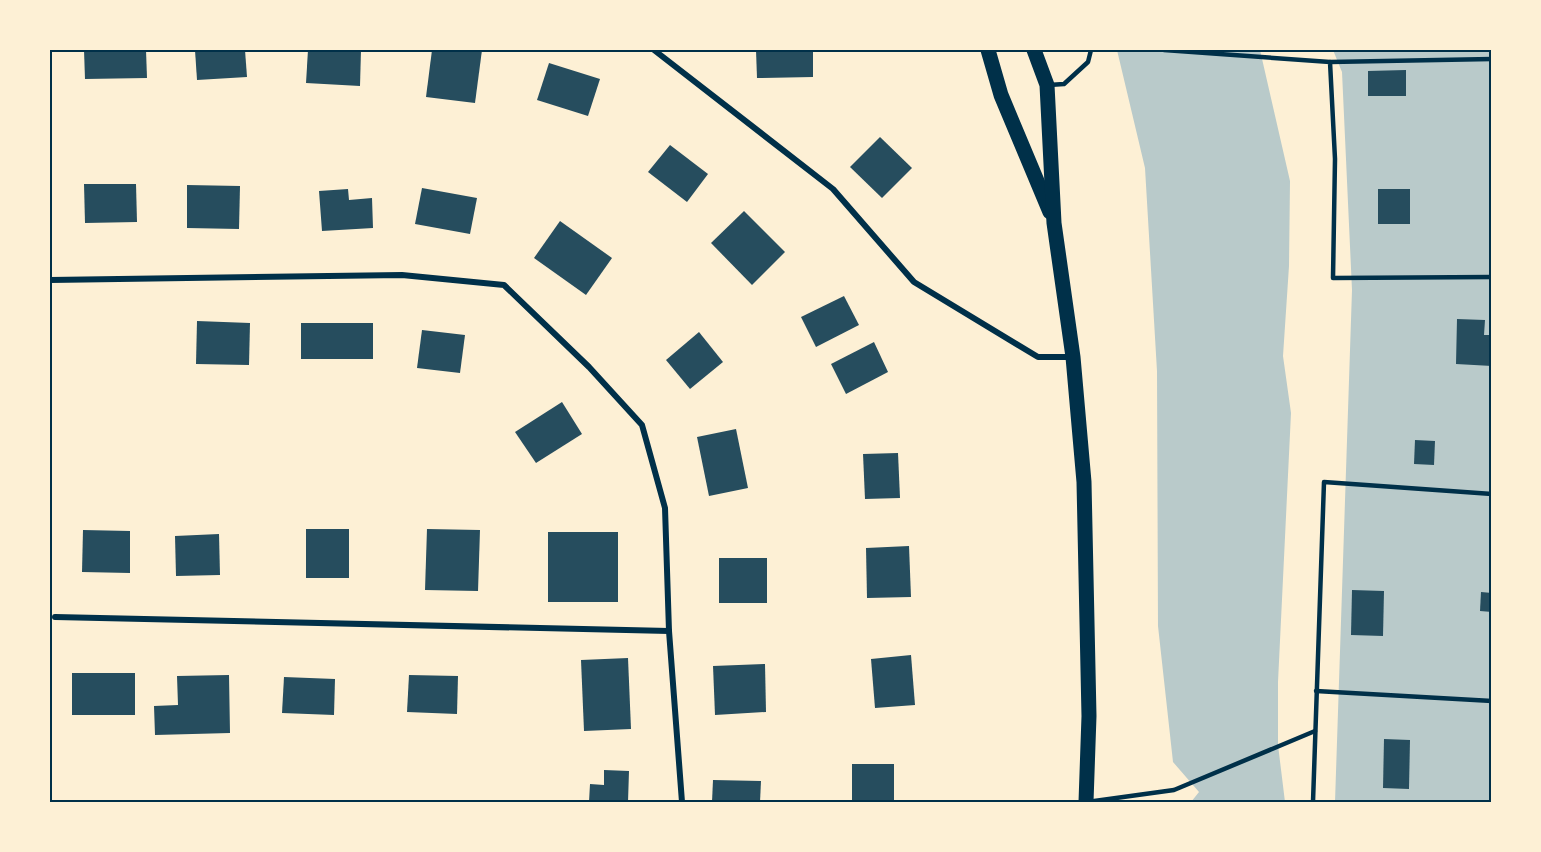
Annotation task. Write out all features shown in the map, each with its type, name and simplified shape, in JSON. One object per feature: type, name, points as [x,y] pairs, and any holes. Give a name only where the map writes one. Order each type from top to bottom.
[{"type":"main road","points":[[988,50],[1001,95],[1054,223]]},
{"type":"main road","points":[[1034,50],[1047,85],[1054,223],[1073,357],[1084,482],[1089,716],[1086,802]]},
{"type":"street","points":[[654,50],[833,189],[914,282],[1038,357],[1073,357]]},
{"type":"street","points":[[50,280],[402,275],[504,285],[589,367],[642,424],[665,508],[669,631],[682,802]]},
{"type":"street","points":[[55,617],[669,631]]},
{"type":"lane","points":[[1047,85],[1064,84],[1088,62],[1091,50]]},
{"type":"lane","points":[[1164,50],[1330,62],[1491,59]]},
{"type":"lane","points":[[1330,62],[1335,159],[1333,278],[1491,277]]},
{"type":"lane","points":[[1313,802],[1324,482],[1491,494]]},
{"type":"lane","points":[[1316,691],[1491,701]]},
{"type":"lane","points":[[1086,802],[1174,790],[1315,731]]},
{"type":"shaded area","points":[[1117,50],[1260,50],[1290,181],[1289,266],[1283,356],[1291,413],[1278,682],[1278,745],[1285,802],[1191,802],[1199,792],[1173,762],[1158,626],[1157,371],[1145,168]]},
{"type":"shaded area","points":[[1333,50],[1491,50],[1491,802],[1335,802],[1352,290],[1342,72]]},
{"type":"building","points":[[84,50],[146,50],[147,78],[85,79]]},
{"type":"building","points":[[195,50],[245,50],[247,77],[197,80]]},
{"type":"building","points":[[308,50],[361,50],[360,86],[306,83]]},
{"type":"building","points":[[432,50],[482,50],[475,103],[426,97]]},
{"type":"building","points":[[756,50],[813,50],[813,77],[757,78]]},
{"type":"building","points":[[549,63],[600,79],[588,116],[537,100]]},
{"type":"building","points":[[1406,70],[1406,96],[1368,96],[1368,71]]},
{"type":"building","points":[[880,137],[912,168],[882,198],[850,167]]},
{"type":"building","points":[[670,145],[708,174],[687,202],[648,172]]},
{"type":"building","points":[[84,184],[136,184],[137,222],[85,223]]},
{"type":"building","points":[[187,185],[240,186],[239,229],[187,228]]},
{"type":"building","points":[[422,188],[477,198],[470,234],[415,224]]},
{"type":"building","points":[[348,189],[349,200],[372,198],[373,228],[322,231],[319,191]]},
{"type":"building","points":[[1378,189],[1410,189],[1410,224],[1378,224]]},
{"type":"building","points":[[744,211],[785,252],[752,285],[711,243]]},
{"type":"building","points":[[560,221],[612,258],[586,295],[534,258]]},
{"type":"building","points":[[844,296],[859,325],[816,347],[801,317]]},
{"type":"building","points":[[1457,319],[1485,320],[1484,335],[1492,335],[1492,366],[1456,364]]},
{"type":"building","points":[[197,321],[250,323],[249,365],[196,364]]},
{"type":"building","points":[[301,323],[373,323],[373,359],[301,359]]},
{"type":"building","points":[[422,330],[465,335],[460,373],[417,368]]},
{"type":"building","points":[[699,332],[723,362],[690,389],[666,360]]},
{"type":"building","points":[[874,342],[888,372],[846,394],[831,364]]},
{"type":"building","points":[[562,402],[582,434],[536,463],[515,432]]},
{"type":"building","points":[[736,429],[748,488],[709,496],[697,437]]},
{"type":"building","points":[[1415,440],[1435,441],[1434,465],[1414,464]]},
{"type":"building","points":[[898,453],[900,498],[865,499],[863,454]]},
{"type":"building","points":[[306,529],[349,529],[349,578],[306,578]]},
{"type":"building","points":[[427,529],[480,530],[478,591],[425,590]]},
{"type":"building","points":[[83,530],[130,531],[130,573],[82,572]]},
{"type":"building","points":[[548,532],[618,532],[618,602],[548,602]]},
{"type":"building","points":[[219,534],[220,575],[176,576],[175,536]]},
{"type":"building","points":[[909,546],[911,597],[867,598],[866,548]]},
{"type":"building","points":[[719,558],[767,558],[767,603],[719,603]]},
{"type":"building","points":[[1352,590],[1384,591],[1383,636],[1351,635]]},
{"type":"building","points":[[1481,592],[1492,593],[1492,612],[1480,611]]},
{"type":"building","points":[[911,655],[915,705],[875,708],[871,659]]},
{"type":"building","points":[[628,658],[631,729],[584,731],[581,660]]},
{"type":"building","points":[[765,664],[766,712],[715,715],[713,666]]},
{"type":"building","points":[[72,673],[135,673],[135,715],[72,715]]},
{"type":"building","points":[[229,675],[230,733],[155,735],[154,706],[178,705],[177,676]]},
{"type":"building","points":[[409,675],[458,676],[457,714],[407,712]]},
{"type":"building","points":[[284,677],[335,679],[334,715],[282,713]]},
{"type":"building","points":[[1384,739],[1410,740],[1409,789],[1383,788]]},
{"type":"building","points":[[852,764],[894,764],[894,802],[852,802]]},
{"type":"building","points":[[604,770],[629,771],[628,802],[589,802],[590,784],[604,785]]},
{"type":"building","points":[[713,780],[761,781],[760,802],[712,802]]}]
